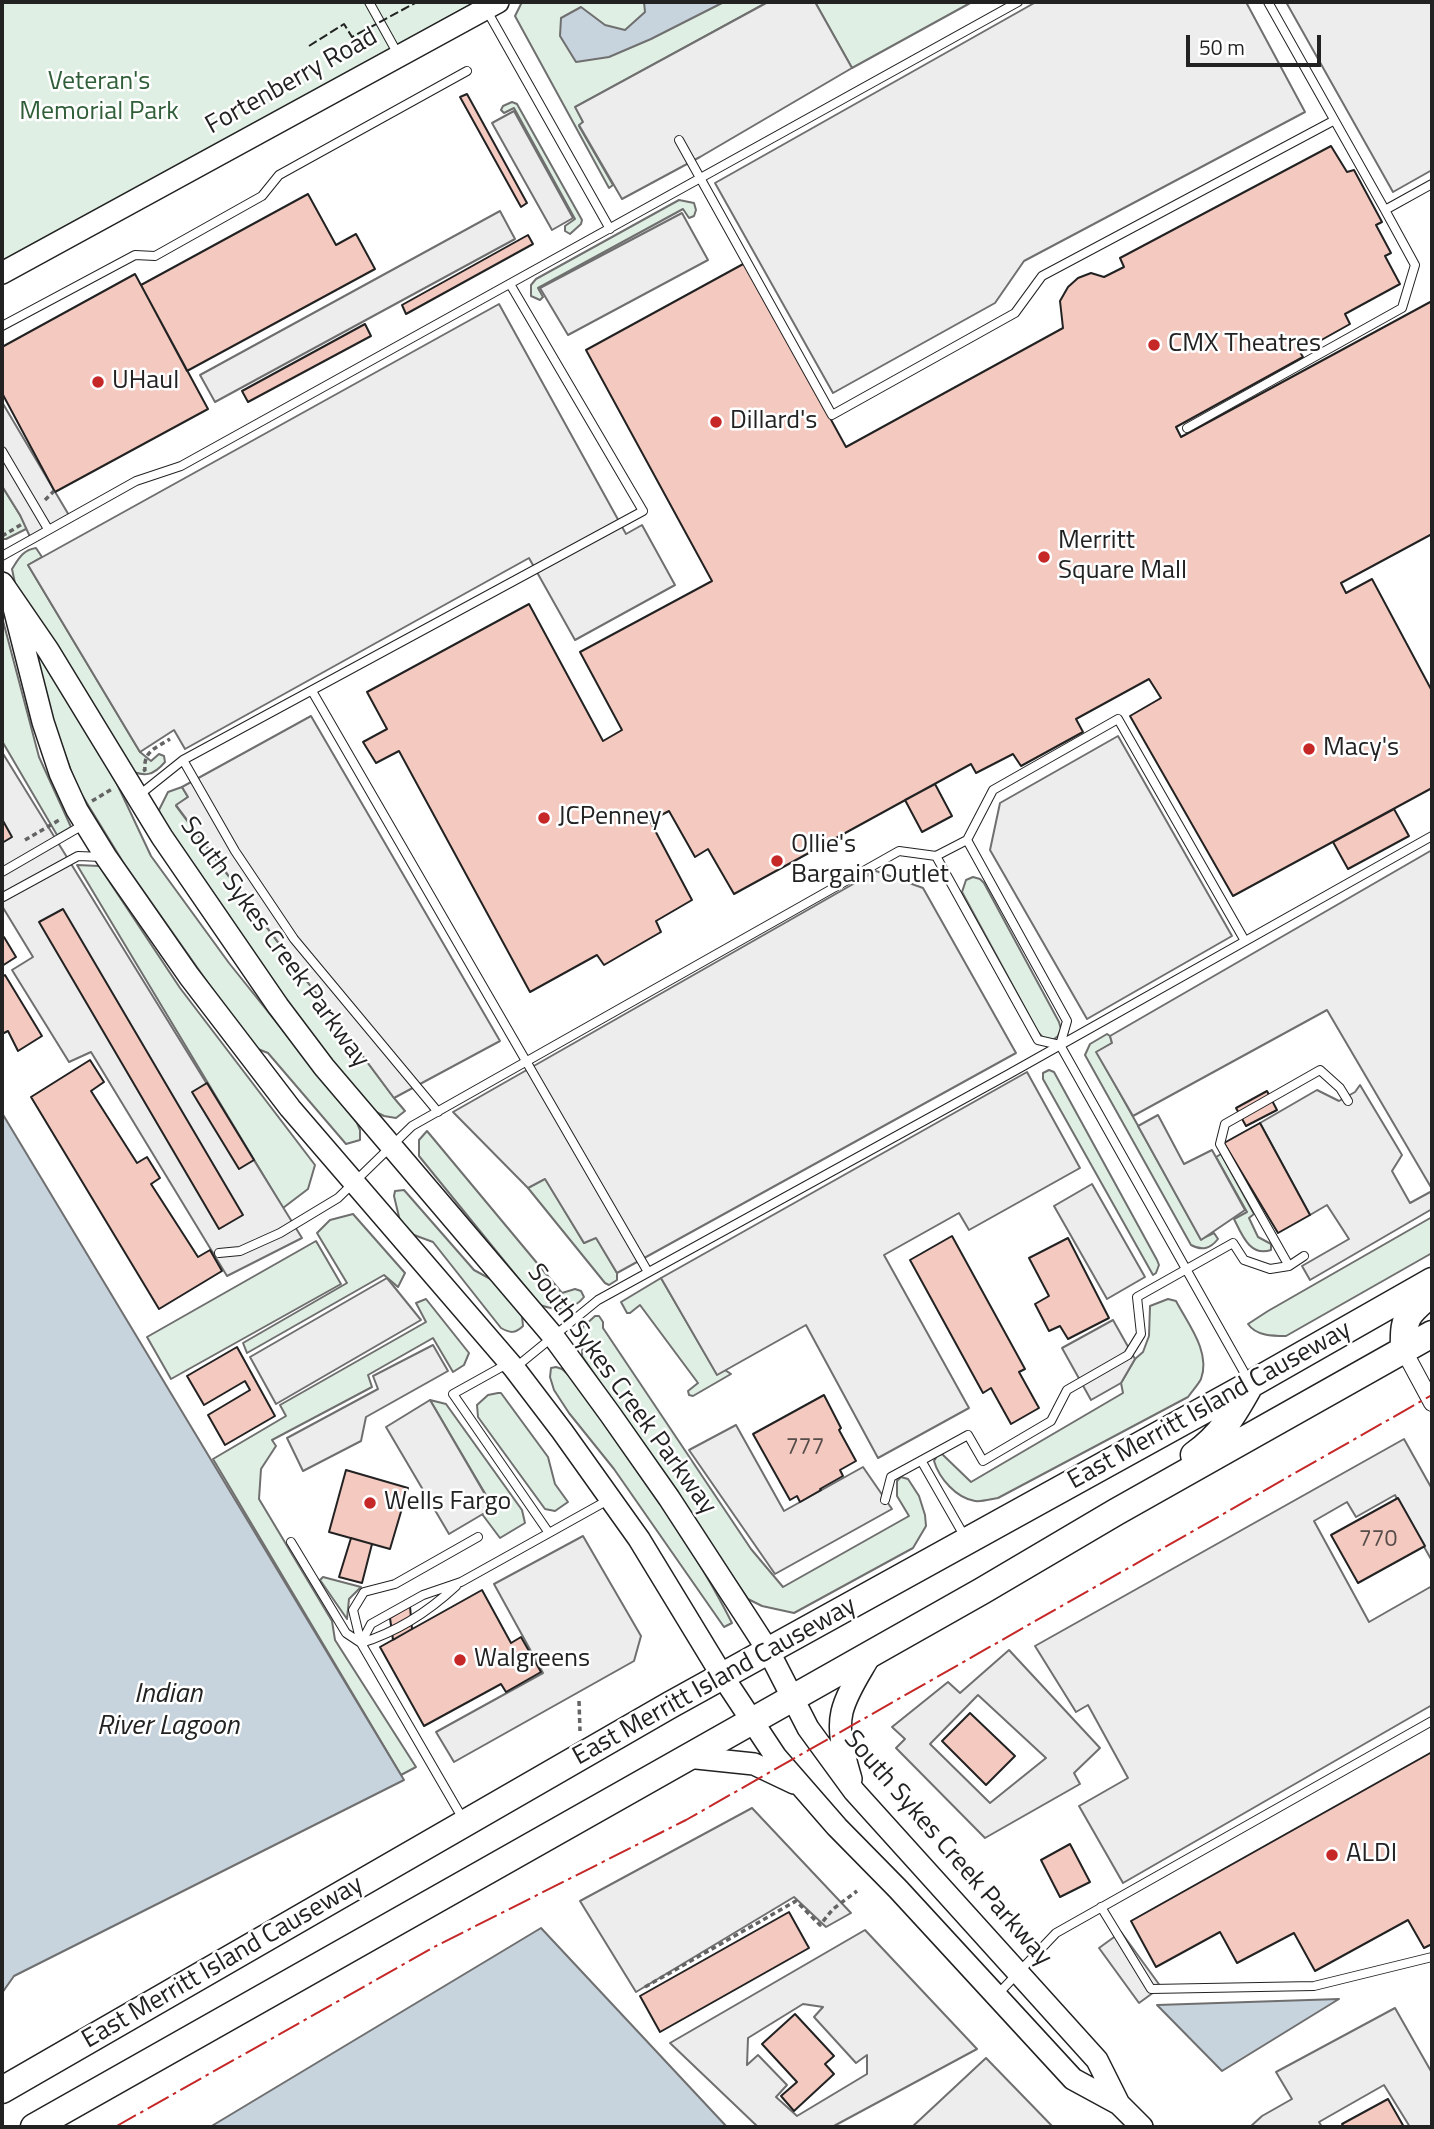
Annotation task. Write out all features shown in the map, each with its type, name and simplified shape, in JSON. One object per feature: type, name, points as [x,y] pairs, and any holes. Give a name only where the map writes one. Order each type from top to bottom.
[{"type":"main road","name":"East Merritt Island Causeway","points":[[2,2090],[723,1677],[1432,1281]]},
{"type":"main road","points":[[1404,1351],[1403,1327],[1411,1311],[1432,1293]]},
{"type":"main road","name":"East Merritt Island Causeway","points":[[42,2123],[1432,1335]]},
{"type":"main road","points":[[1116,1512],[1205,1447],[1226,1426],[1251,1384]]},
{"type":"street","name":"Fortenberry Road","points":[[2,273],[492,5]]},
{"type":"street","name":"South Sykes Creek Parkway","points":[[7,591],[48,650],[170,849],[278,1006],[324,1067],[553,1336],[669,1498],[769,1652],[808,1728],[854,1791],[1097,2060],[1119,2104]]},
{"type":"street","name":"South Sykes Creek Parkway","points":[[7,591],[43,723],[60,772],[82,817],[106,857],[224,1024],[290,1108],[512,1366],[562,1431],[639,1539],[723,1677],[776,1757],[799,1786],[1073,2079],[1119,2104]]},
{"type":"street","points":[[1404,1351],[1432,1403]]},
{"type":"street","points":[[854,1791],[842,1744],[841,1714],[850,1691],[872,1652]]},
{"type":"street","points":[[687,1757],[754,1764],[799,1786]]},
{"type":"street","points":[[1119,2104],[1142,2127]]},
{"type":"lane","points":[[369,2],[399,56]]},
{"type":"lane","points":[[2,556],[136,481],[181,466],[1018,2]]},
{"type":"lane","points":[[1187,428],[1402,309],[1415,265],[1268,2]]},
{"type":"lane","points":[[492,5],[610,229]]},
{"type":"lane","points":[[2,326],[135,255],[155,256],[262,196],[279,175],[467,71]]},
{"type":"lane","points":[[679,140],[832,415],[1015,313],[1042,276],[1333,121]]},
{"type":"lane","points":[[1385,210],[1432,184]]},
{"type":"lane","points":[[133,788],[643,512],[510,284]]},
{"type":"lane","points":[[2,451],[48,530]]},
{"type":"lane","points":[[312,691],[648,1272]]},
{"type":"lane","points":[[219,1253],[240,1251],[270,1239],[338,1198],[412,1126],[899,851],[936,856],[967,840],[993,790],[1118,719],[1245,942]]},
{"type":"lane","points":[[183,760],[235,851],[294,939],[438,1112]]},
{"type":"lane","points":[[2,872],[82,817]]},
{"type":"lane","points":[[549,1533],[453,1394],[512,1366],[598,1300],[1432,836]]},
{"type":"lane","points":[[967,840],[1067,1021],[1060,1045],[1251,1384]]},
{"type":"lane","points":[[3,897],[78,856],[106,857]]},
{"type":"lane","points":[[936,856],[1038,1040],[1060,1045]]},
{"type":"lane","points":[[1289,1265],[1220,1144],[1225,1124],[1320,1070],[1340,1087],[1348,1101]]},
{"type":"lane","points":[[885,1500],[891,1477],[968,1435],[983,1461],[1051,1422],[1067,1390],[1128,1355],[1141,1334],[1137,1297],[1185,1269],[1233,1243],[1244,1260],[1270,1269],[1289,1265],[1304,1256]]},
{"type":"lane","points":[[922,1461],[967,1542]]},
{"type":"lane","points":[[361,1643],[371,1624],[423,1595],[461,1581],[611,1499]]},
{"type":"lane","points":[[466,1823],[361,1643],[354,1610],[364,1592],[395,1584],[478,1537]]},
{"type":"lane","points":[[291,1542],[346,1633],[361,1643]]},
{"type":"lane","points":[[361,1643],[380,1637],[431,1609],[461,1581]]},
{"type":"lane","points":[[997,1995],[1056,1933],[1432,1721]]},
{"type":"lane","points":[[1101,1907],[1151,1989],[1314,1986],[1432,1957]]},
{"type":"path","points":[[41,504],[54,491]]},
{"type":"path","points":[[2,536],[24,523]]},
{"type":"path","points":[[25,840],[82,817],[133,788],[145,770],[144,760],[147,753],[170,739]]},
{"type":"path","points":[[579,1701],[580,1733]]},
{"type":"path","points":[[645,1986],[796,1901],[820,1925],[833,1909],[857,1891]]},
{"type":"green space","name":"Veteran's Memorial Park","points":[[2,2],[476,2],[2,263]]},
{"type":"green space","points":[[522,2],[768,2],[576,107],[583,122],[579,126],[613,185],[609,188],[515,16]]},
{"type":"green space","points":[[815,2],[972,2],[852,68]]},
{"type":"green space","points":[[512,102],[517,104],[582,220],[570,234],[565,231],[565,226],[575,219],[514,108],[504,113],[501,110]]},
{"type":"green space","points":[[679,200],[694,203],[694,216],[689,218],[683,209],[538,288],[543,297],[540,300],[531,296],[531,285],[536,279]]},
{"type":"green space","points":[[2,486],[28,528],[6,539],[2,539]]},
{"type":"green space","points":[[36,548],[42,557],[28,565],[140,752],[151,761],[159,754],[164,756],[165,762],[153,773],[139,774],[128,770],[16,588],[12,569],[19,558]]},
{"type":"green space","points":[[2,617],[39,757],[71,827],[57,835],[2,741]]},
{"type":"green space","points":[[34,643],[109,767],[151,856],[229,963],[357,1123],[360,1140],[346,1144],[268,1053],[253,1047],[123,862],[77,787],[51,716]]},
{"type":"green space","points":[[182,787],[188,797],[176,806],[405,1111],[396,1118],[376,1112],[324,1053],[289,1008],[161,818],[159,810],[168,792]]},
{"type":"green space","points":[[77,865],[99,866],[180,988],[315,1165],[308,1189],[283,1208]]},
{"type":"green space","points":[[973,877],[984,883],[1059,1022],[1061,1029],[1053,1040],[1045,1040],[1038,1032],[962,892],[966,880]]},
{"type":"green space","points":[[1107,1034],[1112,1043],[1097,1052],[1201,1239],[1214,1233],[1218,1239],[1209,1247],[1191,1245],[1085,1055],[1090,1044]]},
{"type":"green space","points":[[1049,1070],[1054,1072],[1157,1260],[1159,1265],[1153,1275],[1043,1079],[1043,1073]]},
{"type":"green space","points":[[427,1131],[562,1293],[575,1289],[581,1291],[584,1297],[579,1302],[564,1309],[540,1305],[419,1156],[419,1140]]},
{"type":"green space","points":[[1221,1154],[1254,1214],[1249,1218],[1258,1237],[1271,1244],[1271,1250],[1257,1250],[1240,1232],[1234,1219],[1247,1212],[1216,1157]]},
{"type":"green space","points":[[545,1178],[584,1243],[596,1237],[617,1273],[617,1280],[609,1285],[605,1283],[528,1188]]},
{"type":"green space","points":[[404,1190],[474,1270],[496,1282],[522,1316],[523,1326],[520,1329],[512,1332],[501,1328],[433,1242],[414,1235],[400,1221],[394,1196],[395,1191]]},
{"type":"green space","points":[[353,1214],[405,1273],[398,1287],[384,1275],[247,1353],[243,1343],[347,1283],[317,1233],[330,1220]]},
{"type":"green space","points":[[1432,1217],[1432,1253],[1286,1336],[1260,1333],[1248,1324],[1268,1311]]},
{"type":"green space","points":[[316,1241],[341,1284],[171,1379],[147,1337]]},
{"type":"green space","points":[[661,1278],[717,1374],[725,1370],[731,1374],[693,1396],[689,1395],[688,1391],[698,1383],[640,1305],[627,1313],[621,1302]]},
{"type":"green space","points":[[426,1299],[469,1353],[464,1365],[453,1372],[433,1338],[368,1375],[372,1387],[272,1440],[276,1446],[261,1469],[259,1499],[332,1621],[335,1640],[416,1767],[401,1775],[213,1459],[286,1416],[280,1405],[426,1322],[416,1303]]},
{"type":"green space","points":[[1168,1299],[1176,1301],[1201,1349],[1201,1379],[1188,1397],[998,1498],[981,1501],[968,1499],[955,1492],[944,1480],[934,1461],[937,1456],[942,1454],[971,1482],[1123,1393],[1121,1383],[1135,1359],[1143,1352],[1149,1336],[1150,1306]]},
{"type":"green space","points":[[595,1316],[599,1316],[603,1328],[751,1549],[783,1587],[909,1516],[897,1496],[897,1481],[901,1477],[908,1479],[919,1496],[925,1515],[926,1526],[913,1548],[794,1613],[762,1606],[748,1599],[582,1356],[583,1327]]},
{"type":"green space","points":[[556,1367],[573,1379],[657,1498],[732,1623],[724,1627],[614,1469],[569,1413],[554,1390],[550,1377],[551,1368]]},
{"type":"green space","points":[[501,1393],[548,1457],[555,1484],[568,1502],[555,1511],[545,1509],[478,1417],[477,1405],[488,1395]]},
{"type":"green space","points":[[430,1400],[446,1404],[522,1510],[525,1523],[500,1538],[482,1514],[493,1507]]},
{"type":"green space","points":[[323,1577],[361,1587],[349,1599],[347,1619],[320,1580]]},
{"type":"shaded area","points":[[768,2],[815,2],[852,68],[700,157],[622,199],[579,125],[583,122],[575,107]]},
{"type":"shaded area","points":[[1036,2],[1246,2],[1305,112],[1024,261],[995,303],[833,393],[715,183]]},
{"type":"shaded area","points":[[1286,2],[1432,2],[1432,170],[1393,192]]},
{"type":"shaded area","points":[[514,111],[573,218],[552,230],[492,123]]},
{"type":"shaded area","points":[[500,211],[515,239],[215,402],[200,375]]},
{"type":"shaded area","points":[[682,213],[708,260],[568,335],[540,288]]},
{"type":"shaded area","points":[[499,304],[626,534],[642,525],[675,585],[575,640],[529,558],[185,749],[174,730],[140,752],[28,565]]},
{"type":"shaded area","points":[[2,402],[70,517],[31,539],[2,486]]},
{"type":"shaded area","points":[[311,716],[500,1041],[394,1098],[176,805],[188,797],[182,787]]},
{"type":"shaded area","points":[[1118,736],[1232,936],[1087,1019],[990,850],[1000,803]]},
{"type":"shaded area","points":[[2,752],[302,1238],[227,1276],[91,1052],[69,1062],[12,970],[33,957],[2,906]]},
{"type":"shaded area","points":[[1432,850],[1432,1189],[1327,1010],[1133,1116],[1096,1052],[1112,1043],[1110,1036]]},
{"type":"shaded area","points":[[876,871],[923,888],[1016,1053],[617,1273],[596,1238],[584,1243],[545,1179],[528,1188],[453,1112]]},
{"type":"shaded area","points":[[1027,1072],[1080,1168],[969,1230],[959,1213],[884,1255],[969,1408],[878,1458],[806,1325],[717,1375],[661,1278]]},
{"type":"shaded area","points":[[1360,1085],[1402,1155],[1392,1171],[1410,1203],[1432,1191],[1432,1209],[1310,1280],[1302,1266],[1349,1239],[1327,1205],[1310,1215],[1260,1123],[1317,1090],[1339,1101],[1355,1092]]},
{"type":"shaded area","points":[[1158,1115],[1184,1164],[1212,1150],[1245,1210],[1201,1240],[1138,1126]]},
{"type":"shaded area","points":[[1092,1184],[1145,1277],[1107,1299],[1054,1206]]},
{"type":"shaded area","points":[[387,1278],[421,1320],[276,1404],[250,1357]]},
{"type":"shaded area","points":[[1113,1320],[1135,1359],[1121,1383],[1091,1400],[1062,1348]]},
{"type":"shaded area","points":[[433,1345],[448,1371],[366,1417],[361,1441],[303,1471],[287,1438],[378,1389],[373,1376]]},
{"type":"shaded area","points":[[430,1400],[493,1508],[449,1534],[386,1427]]},
{"type":"shaded area","points":[[736,1425],[784,1511],[863,1467],[892,1509],[775,1574],[689,1450]]},
{"type":"shaded area","points":[[1404,1439],[1432,1489],[1432,1561],[1395,1495],[1356,1517],[1347,1502],[1314,1521],[1369,1622],[1432,1586],[1432,1705],[1123,1883],[1079,1806],[1128,1778],[1088,1705],[1076,1712],[1035,1646]]},
{"type":"shaded area","points":[[583,1536],[641,1636],[634,1661],[454,1762],[436,1732],[543,1673],[494,1584]]},
{"type":"shaded area","points":[[1009,1650],[1100,1748],[1074,1773],[1080,1784],[985,1838],[896,1748],[905,1739],[892,1727],[948,1682],[960,1693]],"holes":[[[978,1695],[1046,1758],[990,1803],[930,1744]]]},
{"type":"shaded area","points":[[752,1808],[851,1913],[826,1927],[794,1897],[636,1992],[580,1901]]},
{"type":"shaded area","points":[[865,1930],[977,2049],[832,2127],[758,2127],[670,2043]],"holes":[[[803,2004],[823,2007],[814,2017],[856,2063],[867,2055],[867,2074],[797,2116],[776,2097],[787,2085],[758,2055],[747,2065],[748,2038]]]},
{"type":"shaded area","points":[[1121,1932],[1161,1987],[1139,2003],[1099,1948]]},
{"type":"shaded area","points":[[1395,2008],[1432,2073],[1432,2127],[1410,2127],[1384,2085],[1319,2122],[1322,2127],[1250,2127],[1262,2116],[1292,2099],[1276,2072]]},
{"type":"shaded area","points":[[986,2058],[1053,2127],[912,2127]]},
{"type":"water","points":[[644,2],[724,2],[609,57],[576,62],[560,36],[561,18],[581,7],[605,25],[625,30],[645,12]]},
{"type":"water","name":"Indian River Lagoon","points":[[2,1113],[404,1780],[14,1976],[2,1993]]},
{"type":"water","points":[[541,1928],[727,2127],[210,2127]]},
{"type":"water","points":[[1339,1999],[1222,2071],[1157,2005]]},
{"type":"building","points":[[467,94],[527,203],[521,207],[460,97]]},
{"type":"building","name":"Merritt Square Mall","points":[[1331,146],[1347,172],[1354,170],[1382,222],[1376,225],[1391,253],[1385,256],[1400,284],[1345,314],[1350,324],[1300,352],[1303,357],[1176,427],[1181,437],[1432,301],[1432,534],[1341,583],[1346,593],[1372,579],[1432,691],[1432,788],[1233,896],[1130,716],[1161,698],[1149,679],[1076,719],[1083,732],[1021,766],[1013,754],[976,773],[971,764],[734,894],[708,849],[695,857],[669,811],[650,821],[692,900],[656,921],[661,932],[604,965],[597,955],[530,992],[399,751],[376,763],[363,742],[387,729],[367,692],[529,604],[603,741],[622,730],[580,652],[712,581],[586,350],[745,263],[846,447],[1063,328],[1060,301],[1068,287],[1078,278],[1091,273],[1104,277],[1124,267],[1120,258]]},
{"type":"building","points":[[308,194],[336,245],[356,234],[375,269],[187,371],[141,285]]},
{"type":"building","points":[[528,235],[533,244],[406,314],[402,305]]},
{"type":"building","name":"UHaul","points":[[135,274],[208,409],[55,492],[2,393],[2,347]]},
{"type":"building","points":[[365,324],[371,336],[248,402],[242,391]]},
{"type":"building","points":[[935,784],[952,816],[922,832],[905,800]]},
{"type":"building","points":[[1394,809],[1409,836],[1348,869],[1333,842]]},
{"type":"building","points":[[2,819],[12,837],[2,843]]},
{"type":"building","points":[[63,909],[243,1215],[219,1229],[39,922]]},
{"type":"building","points":[[2,937],[16,957],[2,966]]},
{"type":"building","points":[[5,975],[42,1036],[18,1051],[8,1031],[2,1034],[2,977]]},
{"type":"building","points":[[90,1060],[104,1082],[91,1091],[137,1163],[147,1157],[160,1178],[151,1184],[198,1257],[210,1250],[222,1271],[159,1309],[31,1097]]},
{"type":"building","points":[[207,1083],[254,1160],[239,1169],[192,1092]]},
{"type":"building","points":[[1267,1091],[1277,1110],[1246,1126],[1236,1108]]},
{"type":"building","points":[[1260,1123],[1310,1215],[1278,1233],[1224,1143]]},
{"type":"building","points":[[952,1236],[1025,1369],[1019,1372],[1039,1408],[1011,1424],[991,1388],[983,1393],[910,1260]]},
{"type":"building","points":[[1068,1238],[1109,1318],[1068,1339],[1060,1326],[1049,1331],[1035,1304],[1049,1296],[1029,1258]]},
{"type":"building","points":[[237,1347],[275,1416],[225,1445],[208,1415],[250,1390],[245,1381],[204,1405],[187,1376]]},
{"type":"building","points":[[824,1395],[856,1461],[840,1470],[843,1476],[821,1490],[800,1502],[797,1496],[790,1500],[753,1434]]},
{"type":"building","name":"Wells Fargo","points":[[346,1470],[408,1488],[390,1549],[329,1532]]},
{"type":"building","points":[[1398,1498],[1425,1546],[1358,1583],[1331,1535]]},
{"type":"building","points":[[351,1538],[372,1544],[362,1583],[339,1577]]},
{"type":"building","name":"Walgreens","points":[[482,1590],[511,1643],[521,1637],[541,1672],[506,1692],[501,1684],[424,1726],[380,1647]]},
{"type":"building","points":[[410,1606],[412,1629],[393,1640],[390,1618]]},
{"type":"building","points":[[970,1713],[1015,1756],[986,1785],[942,1741]]},
{"type":"building","points":[[1432,1752],[1432,1944],[1424,1948],[1408,1920],[1315,1971],[1294,1933],[1237,1963],[1220,1932],[1156,1967],[1131,1921]]},
{"type":"building","points":[[1070,1844],[1090,1882],[1060,1897],[1041,1860]]},
{"type":"building","points":[[789,1912],[809,1948],[660,2032],[640,1996]]},
{"type":"building","points":[[795,2014],[834,2056],[825,2064],[834,2074],[794,2111],[781,2096],[797,2082],[762,2044]]},
{"type":"building","points":[[1388,2099],[1404,2127],[1344,2127],[1342,2124]]},
{"type":"fence","points":[[309,46],[344,24],[352,37],[417,2]]},
{"type":"power","points":[[115,2127],[436,1946],[686,1820],[1432,1395]]},
{"type":"place","name":"CMX Theatres","points":[[1154,345]]},
{"type":"place","name":"UHaul","points":[[98,382]]},
{"type":"place","name":"Dillard's","points":[[716,422]]},
{"type":"place","name":"Merritt Square Mall","points":[[1044,557]]},
{"type":"place","name":"Macy's","points":[[1309,749]]},
{"type":"place","name":"JCPenney","points":[[544,818]]},
{"type":"place","name":"Ollie's Bargain Outlet","points":[[777,861]]},
{"type":"place","name":"Wells Fargo","points":[[370,1503]]},
{"type":"place","name":"Walgreens","points":[[460,1660]]},
{"type":"place","name":"ALDI","points":[[1332,1855]]}]
